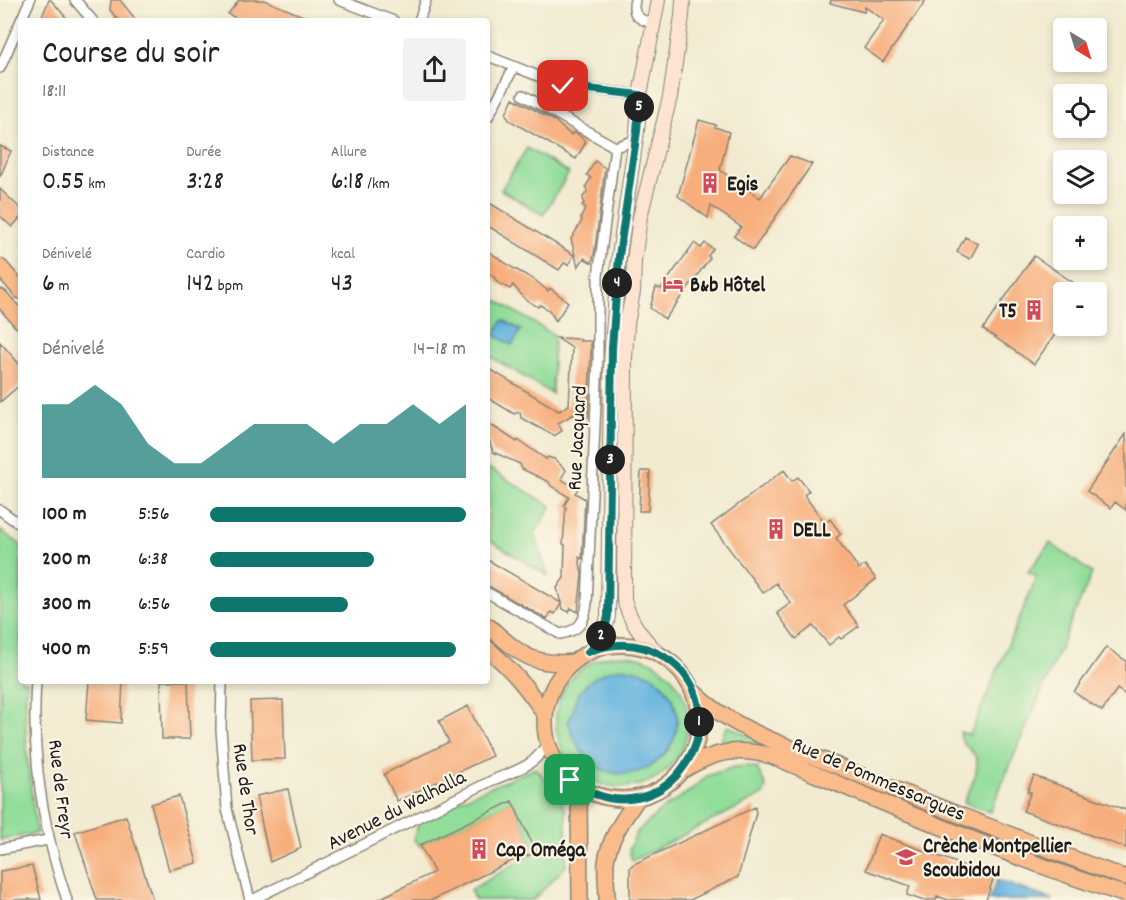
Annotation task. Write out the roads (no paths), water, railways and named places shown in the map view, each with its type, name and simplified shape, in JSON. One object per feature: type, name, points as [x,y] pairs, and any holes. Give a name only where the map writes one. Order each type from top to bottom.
[{"type":"main road","points":[[580,900],[579,795],[556,762],[547,741],[545,715],[554,685],[574,662],[598,642],[607,624],[612,348],[619,256],[636,140],[640,95],[658,0]]},
{"type":"main road","points":[[570,780],[582,788],[609,798],[638,798],[655,792],[682,771],[693,753],[699,732],[699,711],[693,691],[678,668],[657,653],[640,636],[624,599],[625,358],[640,217],[669,97],[683,0]]},
{"type":"main road","points":[[0,267],[18,288]]},
{"type":"main road","points":[[0,297],[18,318]]},
{"type":"main road","points":[[490,628],[529,658],[544,663],[574,662]]},
{"type":"main road","points":[[588,652],[606,646],[624,645],[646,648],[657,653]]},
{"type":"main road","points":[[490,652],[530,690],[545,715]]},
{"type":"main road","name":"Rue de Pommessargues","points":[[693,691],[712,709],[779,742],[954,814],[1126,878]]},
{"type":"main road","name":"Rue de Pommessargues","points":[[682,771],[699,761],[728,752],[752,751],[772,756],[946,830],[1109,895],[1126,895]]},
{"type":"main road","points":[[607,900],[606,861],[610,846],[638,798]]},
{"type":"street","points":[[22,18],[30,0]]},
{"type":"street","points":[[75,0],[90,18]]},
{"type":"street","points":[[339,0],[370,17]]},
{"type":"street","points":[[419,18],[426,0]]},
{"type":"street","points":[[635,0],[633,7],[636,16],[653,23]]},
{"type":"street","points":[[0,68],[18,27]]},
{"type":"street","points":[[490,57],[563,86],[640,95]]},
{"type":"street","points":[[490,113],[514,68]]},
{"type":"street","points":[[522,95],[615,147],[636,140]]},
{"type":"street","name":"Rue Jacquard","points":[[490,594],[560,634],[573,630],[585,618],[598,358],[598,276],[615,147]]},
{"type":"street","points":[[0,510],[18,523]]},
{"type":"street","name":"Rue de Freyr","points":[[36,684],[38,770],[48,840],[67,900]]},
{"type":"street","name":"Rue de Thor","points":[[222,684],[220,729],[227,809],[251,900]]},
{"type":"street","name":"Avenue du Walhalla","points":[[251,900],[529,764],[539,757],[547,741]]},
{"type":"street","points":[[0,849],[48,840]]},
{"type":"water","points":[[503,320],[521,330],[512,345],[494,335]]},
{"type":"water","points":[[623,668],[643,672],[660,682],[669,693],[677,713],[676,733],[668,750],[655,763],[638,771],[619,774],[601,769],[584,755],[576,744],[568,722],[576,699],[584,686],[595,677],[608,671]]},
{"type":"water","points":[[997,880],[1053,900],[989,900]]},
{"type":"place","name":"Egis","points":[[710,183]]},
{"type":"place","name":"B&b Hôtel","points":[[673,284]]},
{"type":"place","name":"T5","points":[[1034,310]]},
{"type":"place","name":"DELL","points":[[776,529]]},
{"type":"place","name":"Cap Oméga","points":[[479,849]]},
{"type":"place","name":"Crèche Montpellier Scoubidou","points":[[906,857]]}]
